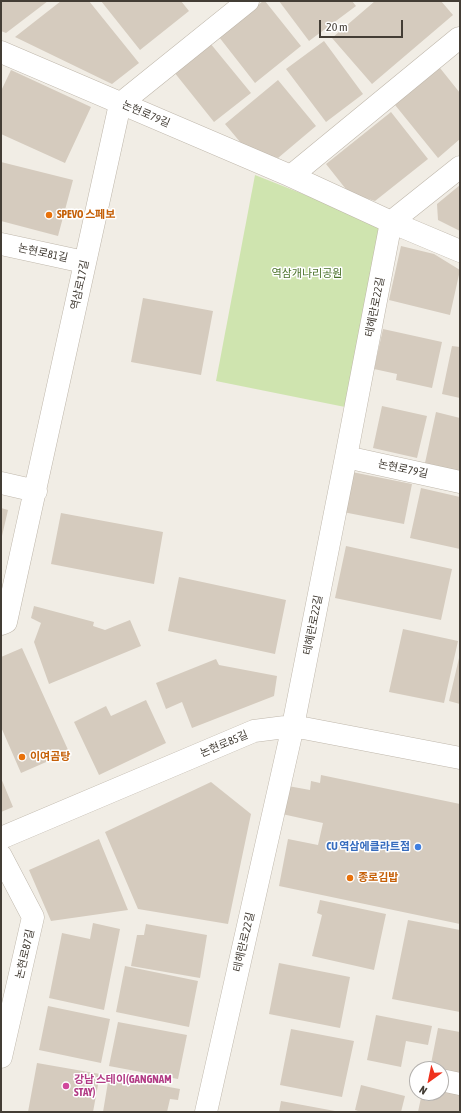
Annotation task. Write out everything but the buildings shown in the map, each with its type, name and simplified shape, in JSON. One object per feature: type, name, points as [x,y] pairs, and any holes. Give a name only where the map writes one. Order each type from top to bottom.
[{"type":"street","points":[[120,104],[248,1]]},
{"type":"street","points":[[291,176],[459,38],[460,40]]},
{"type":"street","name":"논현로79길","points":[[1,52],[291,176],[391,222],[460,251]]},
{"type":"street","name":"역삼로17길","points":[[1,624],[6,622],[36,492],[84,262],[120,104]]},
{"type":"street","points":[[391,222],[460,167]]},
{"type":"street","name":"테헤란로22길","points":[[206,1112],[293,726],[391,222]]},
{"type":"street","name":"논현로81길","points":[[1,244],[84,262]]},
{"type":"street","name":"논현로79길","points":[[346,457],[460,482]]},
{"type":"street","points":[[1,483],[36,492]]},
{"type":"street","name":"논현로85길","points":[[1,838],[254,732],[293,726],[460,758]]},
{"type":"street","name":"논현로87길","points":[[1,856],[33,917],[1,1057]]},
{"type":"street","points":[[449,1082],[460,1084]]},
{"type":"green space","name":"역삼개나리공원","points":[[255,175],[389,228],[350,408],[216,381]]},
{"type":"place","name":"SPEVO 스페보","points":[[49,215]]},
{"type":"place","name":"이여곰탕","points":[[22,757]]},
{"type":"place","name":"CU 역삼에클라트점","points":[[418,847]]},
{"type":"place","name":"종로김밥","points":[[350,878]]},
{"type":"place","name":"강남 스테이(GANGNAM STAY)","points":[[66,1086]]}]
